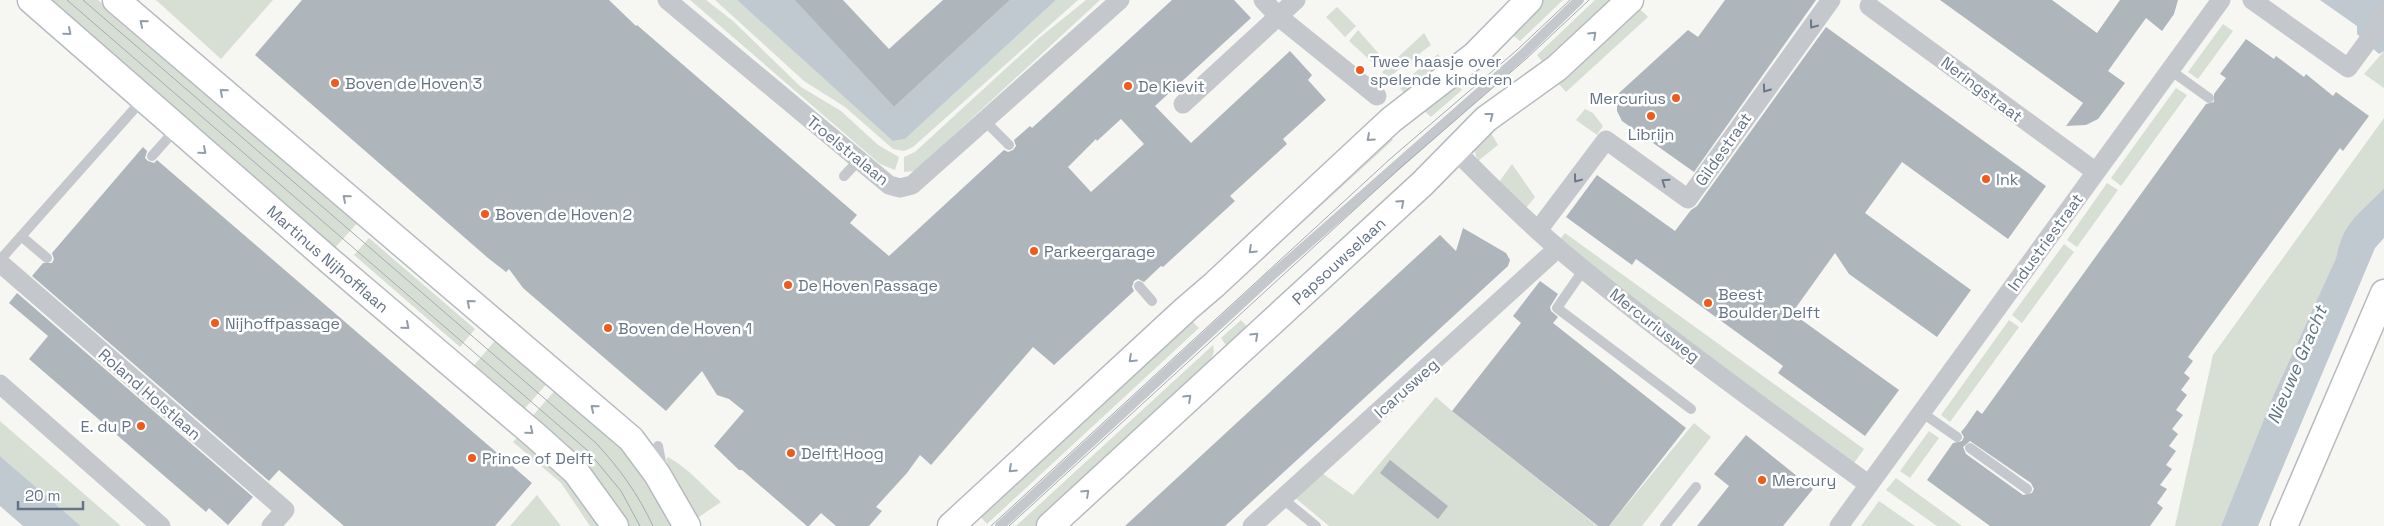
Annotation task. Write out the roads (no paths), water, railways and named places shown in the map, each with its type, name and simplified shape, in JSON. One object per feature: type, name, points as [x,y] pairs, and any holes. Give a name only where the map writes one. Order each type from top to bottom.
[{"type":"street","name":"Martinus Nijhofflaan","points":[[31,0],[569,466],[606,512],[614,526]]},
{"type":"street","points":[[116,0],[632,440],[667,491],[687,526]]},
{"type":"street","name":"Troelstralaan","points":[[667,0],[859,160],[889,184],[900,188],[912,185],[1120,0]]},
{"type":"street","points":[[1263,0],[1278,17],[1377,96]]},
{"type":"street","points":[[1183,104],[1296,0]]},
{"type":"street","points":[[952,526],[1179,315],[1214,286],[1370,139],[1475,55],[1529,0]]},
{"type":"street","name":"Papsouwselaan","points":[[1050,526],[1422,184],[1486,119],[1557,68],[1630,0]]},
{"type":"street","name":"Gildestraat","points":[[1539,230],[1606,140],[1688,199],[1831,0]]},
{"type":"street","name":"Industriestraat","points":[[1840,526],[1868,484],[2221,0]]},
{"type":"street","points":[[2252,0],[2348,68],[2378,27],[2384,12]]},
{"type":"street","name":"Neringstraat","points":[[1869,6],[2096,172]]},
{"type":"street","name":"Mercuriusweg","points":[[1455,150],[1558,248],[1678,344],[1868,484]]},
{"type":"street","name":"Icarusweg","points":[[1252,526],[1558,248]]},
{"type":"street","name":"Roland Holstlaan","points":[[0,261],[285,510],[271,526]]},
{"type":"street","points":[[2284,526],[2384,293]]},
{"type":"street","points":[[0,384],[161,526]]},
{"type":"lane","name":"Papsouwselaan","points":[[1000,526],[1270,277],[1522,55],[1579,0]]},
{"type":"lane","points":[[2170,70],[2209,98]]},
{"type":"lane","points":[[0,261],[144,98]]},
{"type":"lane","points":[[984,120],[1009,146]]},
{"type":"lane","points":[[152,156],[177,128]]},
{"type":"lane","points":[[844,176],[859,160]]},
{"type":"lane","points":[[21,236],[47,258]]},
{"type":"lane","points":[[1584,269],[1557,308],[1691,409]]},
{"type":"lane","points":[[1139,286],[1152,301]]},
{"type":"lane","points":[[1921,412],[1956,437]]},
{"type":"lane","points":[[658,446],[667,491]]},
{"type":"lane","points":[[1970,448],[2027,489]]},
{"type":"lane","points":[[1665,526],[1696,487]]},
{"type":"lane","points":[[1282,499],[1316,526]]},
{"type":"water","points":[[737,0],[796,0],[894,107],[1010,0],[1056,0],[905,139],[893,141]]},
{"type":"water","points":[[2320,0],[2384,0],[2384,51],[2379,54],[2357,34],[2357,26]]},
{"type":"water","name":"Nieuwe Gracht","points":[[2384,188],[2384,238],[2375,248],[2258,526],[2221,526],[2274,394],[2336,258],[2343,235],[2354,219]]},
{"type":"water","points":[[0,456],[81,526],[23,526],[0,506]]},
{"type":"tram line","points":[[67,0],[587,450],[621,491],[640,526]]},
{"type":"tram line","points":[[83,0],[596,443],[628,482],[653,526]]},
{"type":"tram line","points":[[991,526],[1390,159],[1517,50],[1570,0]]},
{"type":"tram line","points":[[1009,526],[1400,168],[1526,59],[1589,0]]},
{"type":"place","name":"Twee haasje over spelende kinderen","points":[[1360,70]]},
{"type":"place","name":"Boven de Hoven 3","points":[[335,83]]},
{"type":"place","name":"De Kievit","points":[[1128,86]]},
{"type":"place","name":"Mercurius","points":[[1676,98]]},
{"type":"place","name":"Librijn","points":[[1651,116]]},
{"type":"place","name":"Ink","points":[[1986,179]]},
{"type":"place","name":"Boven de Hoven 2","points":[[485,214]]},
{"type":"place","name":"Parkeergarage","points":[[1034,251]]},
{"type":"place","name":"De Hoven Passage","points":[[788,285]]},
{"type":"place","name":"Beest Boulder Delft","points":[[1708,303]]},
{"type":"place","name":"Nijhoffpassage","points":[[215,323]]},
{"type":"place","name":"Boven de Hoven 1","points":[[608,328]]},
{"type":"place","name":"E. du P","points":[[141,426]]},
{"type":"place","name":"Delft Hoog","points":[[791,453]]},
{"type":"place","name":"Prince of Delft","points":[[472,458]]},
{"type":"place","name":"Mercury","points":[[1762,480]]}]
